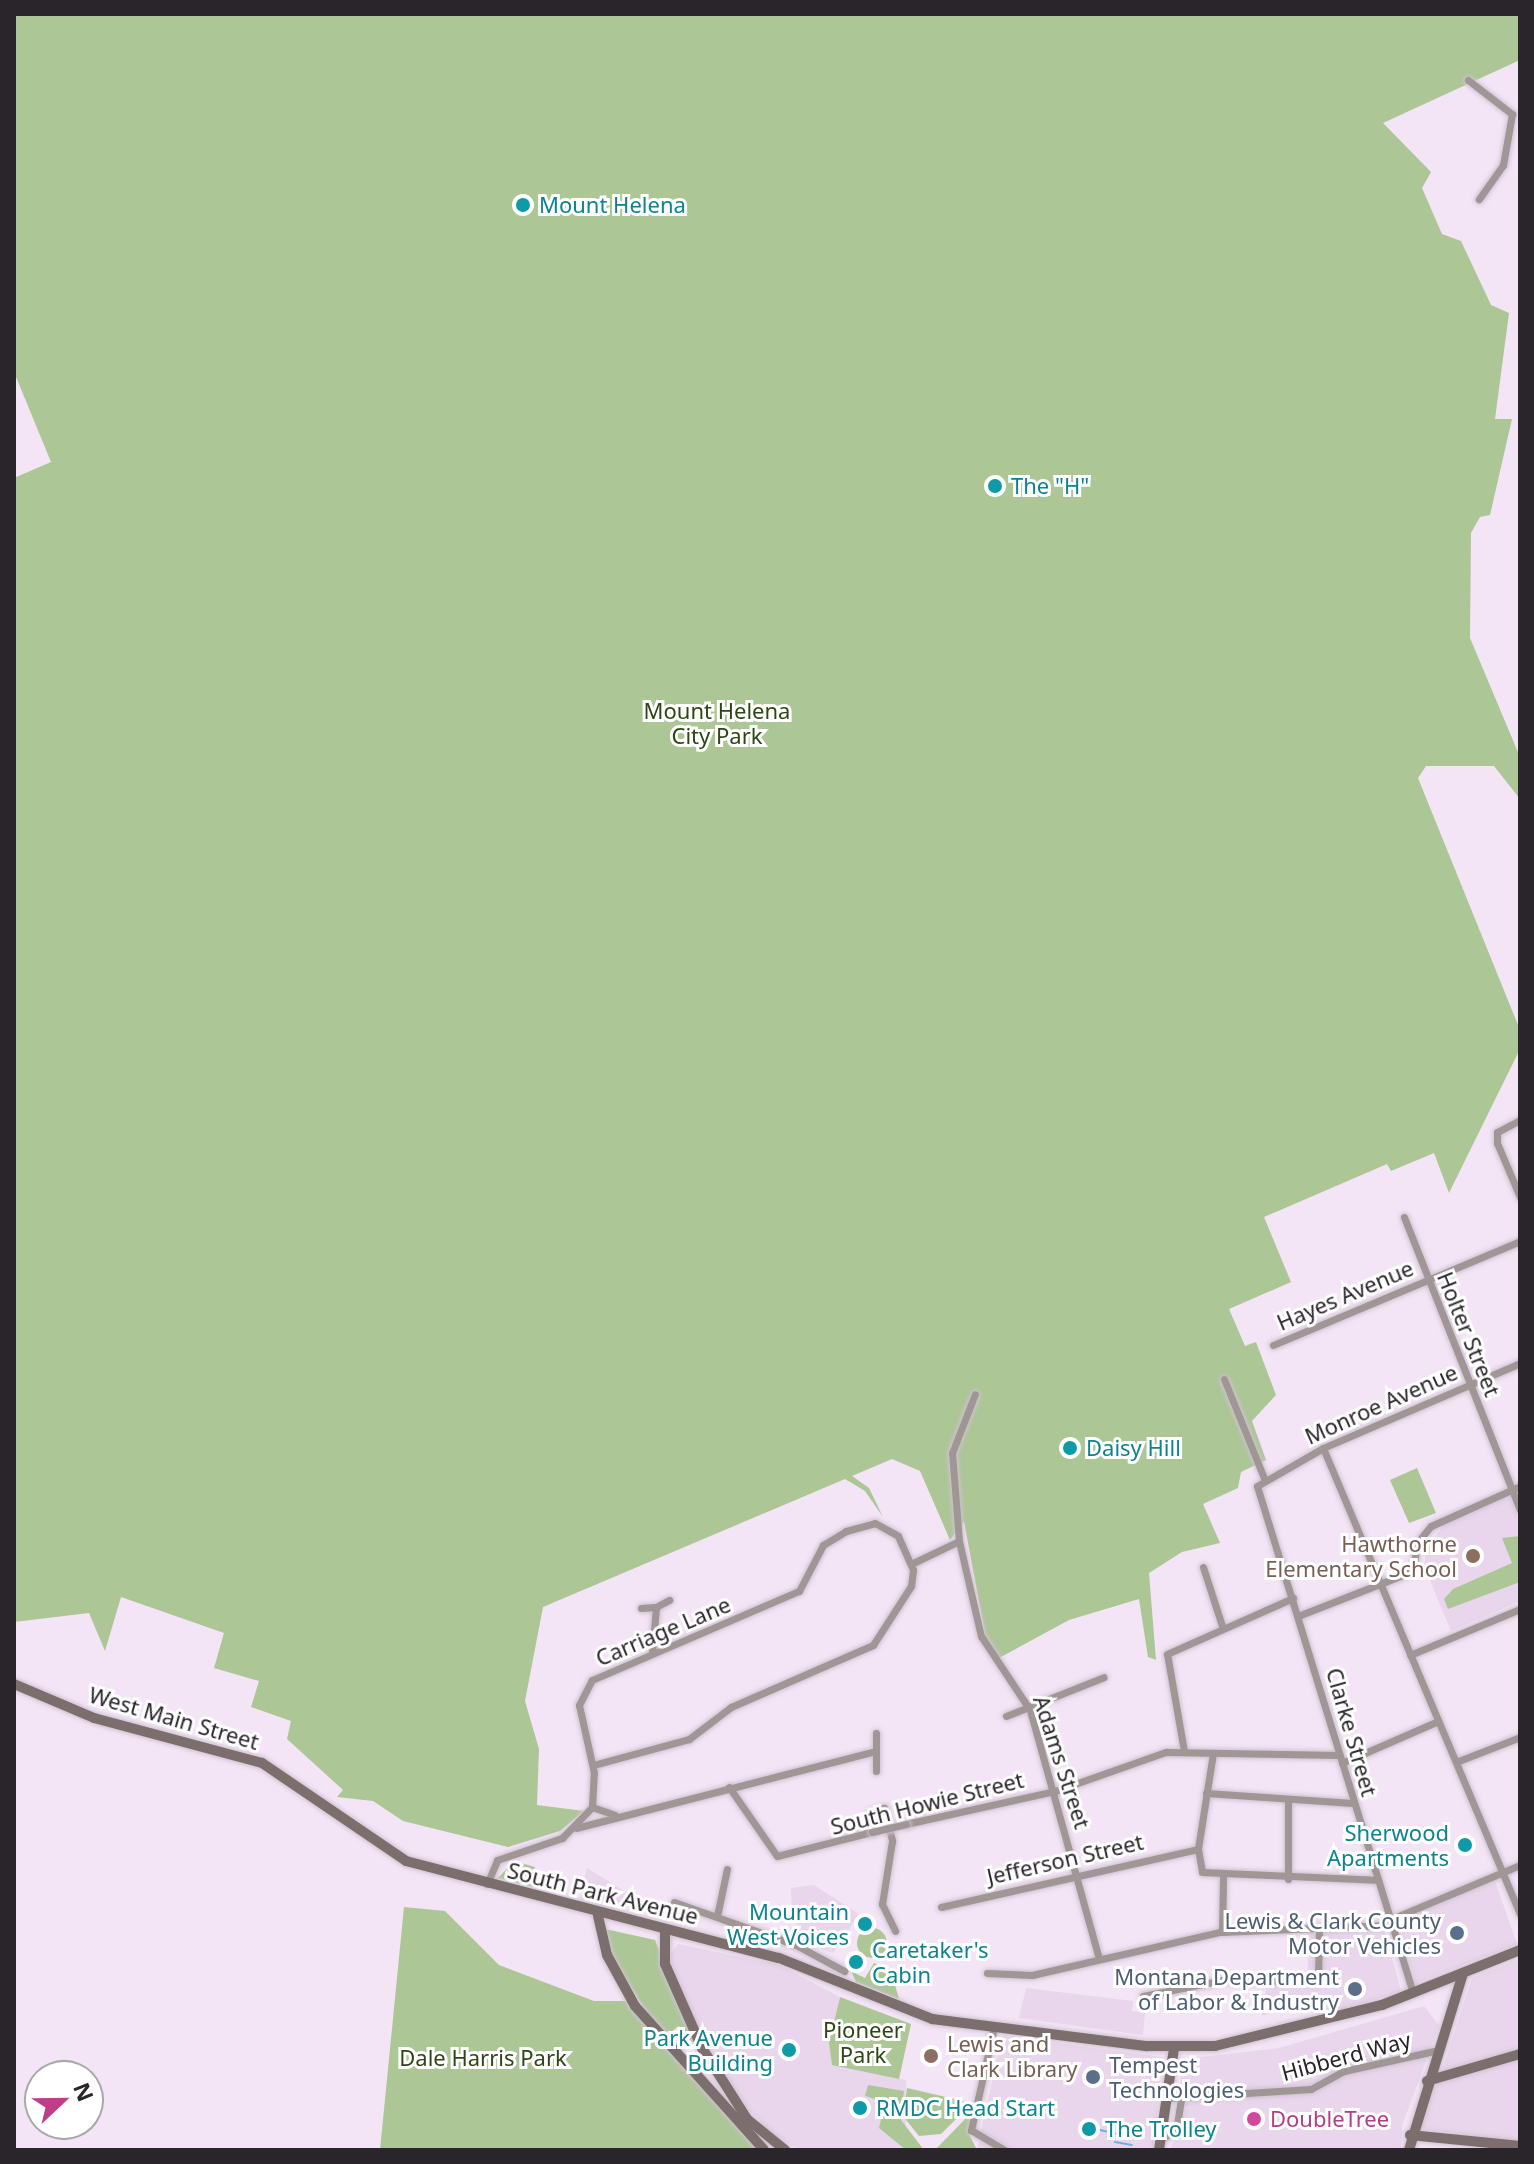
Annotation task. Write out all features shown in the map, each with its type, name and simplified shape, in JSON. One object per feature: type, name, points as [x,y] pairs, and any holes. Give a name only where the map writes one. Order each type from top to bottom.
[{"type":"street","points":[[1468,80],[1516,113],[1503,165],[1479,199]]},
{"type":"street","points":[[1520,1120],[1497,1132],[1497,1143],[1520,1197]]},
{"type":"street","name":"Holter Street","points":[[1404,1217],[1470,1385],[1516,1487],[1520,1510]]},
{"type":"street","name":"Hayes Avenue","points":[[1273,1345],[1520,1241]]},
{"type":"street","name":"Monroe Avenue","points":[[1261,1480],[1323,1448],[1520,1363]]},
{"type":"street","name":"Clarke Street","points":[[1224,1379],[1261,1480],[1375,1880],[1413,1993]]},
{"type":"street","name":"Adams Street","points":[[975,1394],[952,1453],[959,1541],[981,1636],[1030,1710],[1078,1873],[1099,1958]]},
{"type":"street","points":[[1323,1448],[1520,1914]]},
{"type":"street","points":[[1298,1616],[1413,1571],[1417,1543],[1431,1526],[1516,1487]]},
{"type":"street","name":"Carriage Lane","points":[[592,1807],[593,1765],[583,1691],[652,1653],[799,1591],[823,1545],[854,1528],[885,1526],[911,1564]]},
{"type":"street","points":[[593,1765],[689,1739],[731,1707],[873,1645],[911,1586],[911,1564],[959,1541]]},
{"type":"street","points":[[1203,1567],[1222,1626]]},
{"type":"street","points":[[1293,1598],[1222,1626],[1164,1657],[1184,1751],[1341,1759],[1438,1721]]},
{"type":"street","points":[[641,1608],[656,1607],[669,1600]]},
{"type":"street","points":[[652,1653],[656,1607]]},
{"type":"street","points":[[1410,1655],[1520,1609]]},
{"type":"street","points":[[1006,1716],[1030,1710],[1104,1677]]},
{"type":"street","name":"West Main Street","points":[[14,1684],[94,1718],[262,1763],[386,1852],[487,1884]]},
{"type":"street","points":[[876,1733],[872,1752],[876,1771]]},
{"type":"street","points":[[1456,1762],[1520,1737]]},
{"type":"street","name":"South Howie Street","points":[[729,1787],[770,1853],[980,1810],[1055,1791],[1184,1751]]},
{"type":"street","points":[[487,1884],[497,1860],[575,1828],[872,1752]]},
{"type":"street","points":[[1213,1753],[1198,1849],[1202,1872],[1223,1878],[1375,1880]]},
{"type":"street","points":[[1206,1793],[1353,1803]]},
{"type":"street","points":[[1288,1799],[1288,1879]]},
{"type":"street","points":[[575,1828],[592,1807],[621,1815]]},
{"type":"street","points":[[869,1833],[870,1813],[884,1808],[892,1841],[883,1914],[895,1931]]},
{"type":"street","name":"Jefferson Street","points":[[941,1907],[1078,1873],[1198,1849]]},
{"type":"street","points":[[987,1973],[1012,1974],[1222,1932],[1319,1929],[1390,1922],[1520,1865]]},
{"type":"street","points":[[717,1916],[727,1869]]},
{"type":"street","points":[[1222,1932],[1223,1878]]},
{"type":"street","name":"South Park Avenue","points":[[487,1884],[598,1916],[779,1958],[845,1989],[908,2013],[994,2027],[1174,2048],[1267,2038],[1413,1993],[1520,1950]]},
{"type":"street","points":[[674,1902],[717,1916],[845,1968],[845,1989]]},
{"type":"street","points":[[598,1916],[607,1955],[635,2006],[764,2150]]},
{"type":"street","points":[[1143,1996],[1223,1980],[1318,1981],[1319,1929]]},
{"type":"street","points":[[665,1931],[665,1964],[702,2048],[747,2119],[785,2150]]},
{"type":"street","points":[[1409,2150],[1410,2135],[1463,1973]]},
{"type":"street","points":[[994,2027],[971,2130],[1004,2150]]},
{"type":"street","points":[[1159,2150],[1174,2048]]},
{"type":"street","name":"Hibberd Way","points":[[1167,2098],[1181,2101],[1311,2089],[1344,2071],[1439,2050]]},
{"type":"street","points":[[1427,2081],[1520,2054]]},
{"type":"street","points":[[1161,2138],[1176,2131],[1181,2101]]},
{"type":"street","points":[[1410,2135],[1520,2146]]},
{"type":"shaded area","name":"Hawthorne Elementary School","points":[[1509,1495],[1520,1522],[1520,1601],[1451,1631],[1424,1566],[1427,1546],[1446,1523]]},
{"type":"shaded area","points":[[587,1868],[626,1892],[624,1913],[579,1902]]},
{"type":"shaded area","points":[[1494,1878],[1517,1944],[1416,1983],[1398,1919]]},
{"type":"shaded area","points":[[814,1885],[859,1914],[833,1953],[794,1940],[799,1925],[792,1921],[791,1888]]},
{"type":"shaded area","points":[[1384,1929],[1401,1991],[1328,2014],[1323,1994],[1262,2016],[1266,1988],[1308,1976],[1307,1932]]},
{"type":"shaded area","points":[[678,1944],[779,1965],[840,1997],[829,2043],[832,2065],[906,2080],[906,2150],[800,2150],[774,2135],[739,2100],[697,2030],[667,1959]]},
{"type":"shaded area","points":[[1520,1959],[1520,2049],[1442,2071],[1472,1978]]},
{"type":"shaded area","points":[[1026,1988],[1133,2001],[1132,2011],[1145,2013],[1143,2035],[1019,2018]]},
{"type":"shaded area","points":[[1424,2006],[1439,2025],[1402,2126],[1401,2150],[1170,2150],[1187,2108],[1179,2091],[1184,2059],[1279,2048]]},
{"type":"shaded area","points":[[1002,2036],[1162,2057],[1153,2150],[977,2150]]},
{"type":"shaded area","points":[[1520,2060],[1520,2142],[1417,2128],[1430,2085]]},
{"type":"green space","name":"Mount Helena City Park","points":[[14,14],[1520,14],[1520,60],[1383,123],[1431,172],[1422,188],[1442,234],[1461,241],[1491,305],[1509,313],[1495,419],[1512,419],[1490,515],[1480,517],[1471,533],[1470,638],[1520,757],[1520,799],[1494,766],[1426,766],[1418,778],[1520,1030],[1518,1053],[1449,1193],[1434,1153],[1391,1171],[1387,1164],[1264,1217],[1291,1282],[1229,1309],[1245,1346],[1256,1342],[1276,1395],[1252,1421],[1266,1460],[1241,1472],[1238,1488],[1203,1504],[1220,1543],[1182,1552],[1149,1573],[1156,1660],[1148,1657],[1139,1599],[1069,1620],[999,1658],[986,1639],[964,1522],[950,1540],[920,1471],[892,1459],[852,1476],[869,1488],[883,1517],[865,1491],[845,1479],[543,1607],[525,1701],[539,1749],[537,1805],[584,1811],[560,1831],[508,1847],[403,1821],[373,1801],[337,1797],[343,1790],[287,1739],[291,1721],[251,1707],[259,1681],[214,1668],[224,1633],[121,1597],[105,1651],[89,1613],[14,1622],[14,478],[51,462],[14,372]]},
{"type":"green space","points":[[1417,1468],[1436,1513],[1409,1523],[1390,1480]]},
{"type":"green space","points":[[1520,1536],[1520,1582],[1448,1609],[1444,1599],[1453,1589],[1512,1563],[1502,1538]]},
{"type":"green space","points":[[514,1861],[535,1867],[530,1882],[544,1890],[498,1878]]},
{"type":"green space","name":"Dale Harris Park","points":[[404,1907],[445,1911],[499,1965],[594,2001],[628,2001],[759,2150],[380,2150]]},
{"type":"green space","points":[[872,1928],[883,1932],[887,1943],[883,1954],[872,1958],[861,1954],[857,1943],[861,1932]]},
{"type":"green space","points":[[605,1929],[655,1940],[699,2050],[679,2026],[663,2038],[610,1954]]},
{"type":"green space","points":[[874,1963],[891,1971],[899,1999],[856,1982],[851,1971],[865,1978]]},
{"type":"green space","name":"Pioneer Park","points":[[840,1997],[911,2024],[899,2079],[832,2065],[829,2043]]},
{"type":"green space","points":[[868,2085],[904,2091],[901,2120],[924,2150],[906,2150],[879,2128],[885,2102],[865,2096]]},
{"type":"green space","points":[[907,2088],[970,2105],[941,2134],[919,2136],[903,2116]]},
{"type":"green space","points":[[973,2111],[969,2134],[977,2150],[935,2150]]},
{"type":"waterway","points":[[1017,2107],[1043,2116]]},
{"type":"waterway","points":[[991,2109],[1001,2112]]},
{"type":"waterway","points":[[1100,2130],[1118,2134]]},
{"type":"waterway","points":[[1115,2142],[1132,2145]]},
{"type":"place","name":"Mount Helena","points":[[523,205]]},
{"type":"place","name":"The \"H\"","points":[[995,486]]},
{"type":"place","name":"Daisy Hill","points":[[1070,1448]]},
{"type":"place","name":"Hawthorne Elementary School","points":[[1473,1556]]},
{"type":"place","name":"Sherwood Apartments","points":[[1465,1845]]},
{"type":"place","name":"Mountain West Voices","points":[[865,1924]]},
{"type":"place","name":"Lewis & Clark County Motor Vehicles","points":[[1457,1933]]},
{"type":"place","name":"Caretaker's Cabin","points":[[856,1962]]},
{"type":"place","name":"Montana Department of Labor & Industry","points":[[1355,1989]]},
{"type":"place","name":"Park Avenue Building","points":[[789,2050]]},
{"type":"place","name":"Lewis and Clark Library","points":[[931,2056]]},
{"type":"place","name":"Tempest Technologies","points":[[1093,2077]]},
{"type":"place","name":"RMDC Head Start","points":[[860,2108]]},
{"type":"place","name":"DoubleTree","points":[[1254,2119]]},
{"type":"place","name":"The Trolley","points":[[1089,2129]]}]
